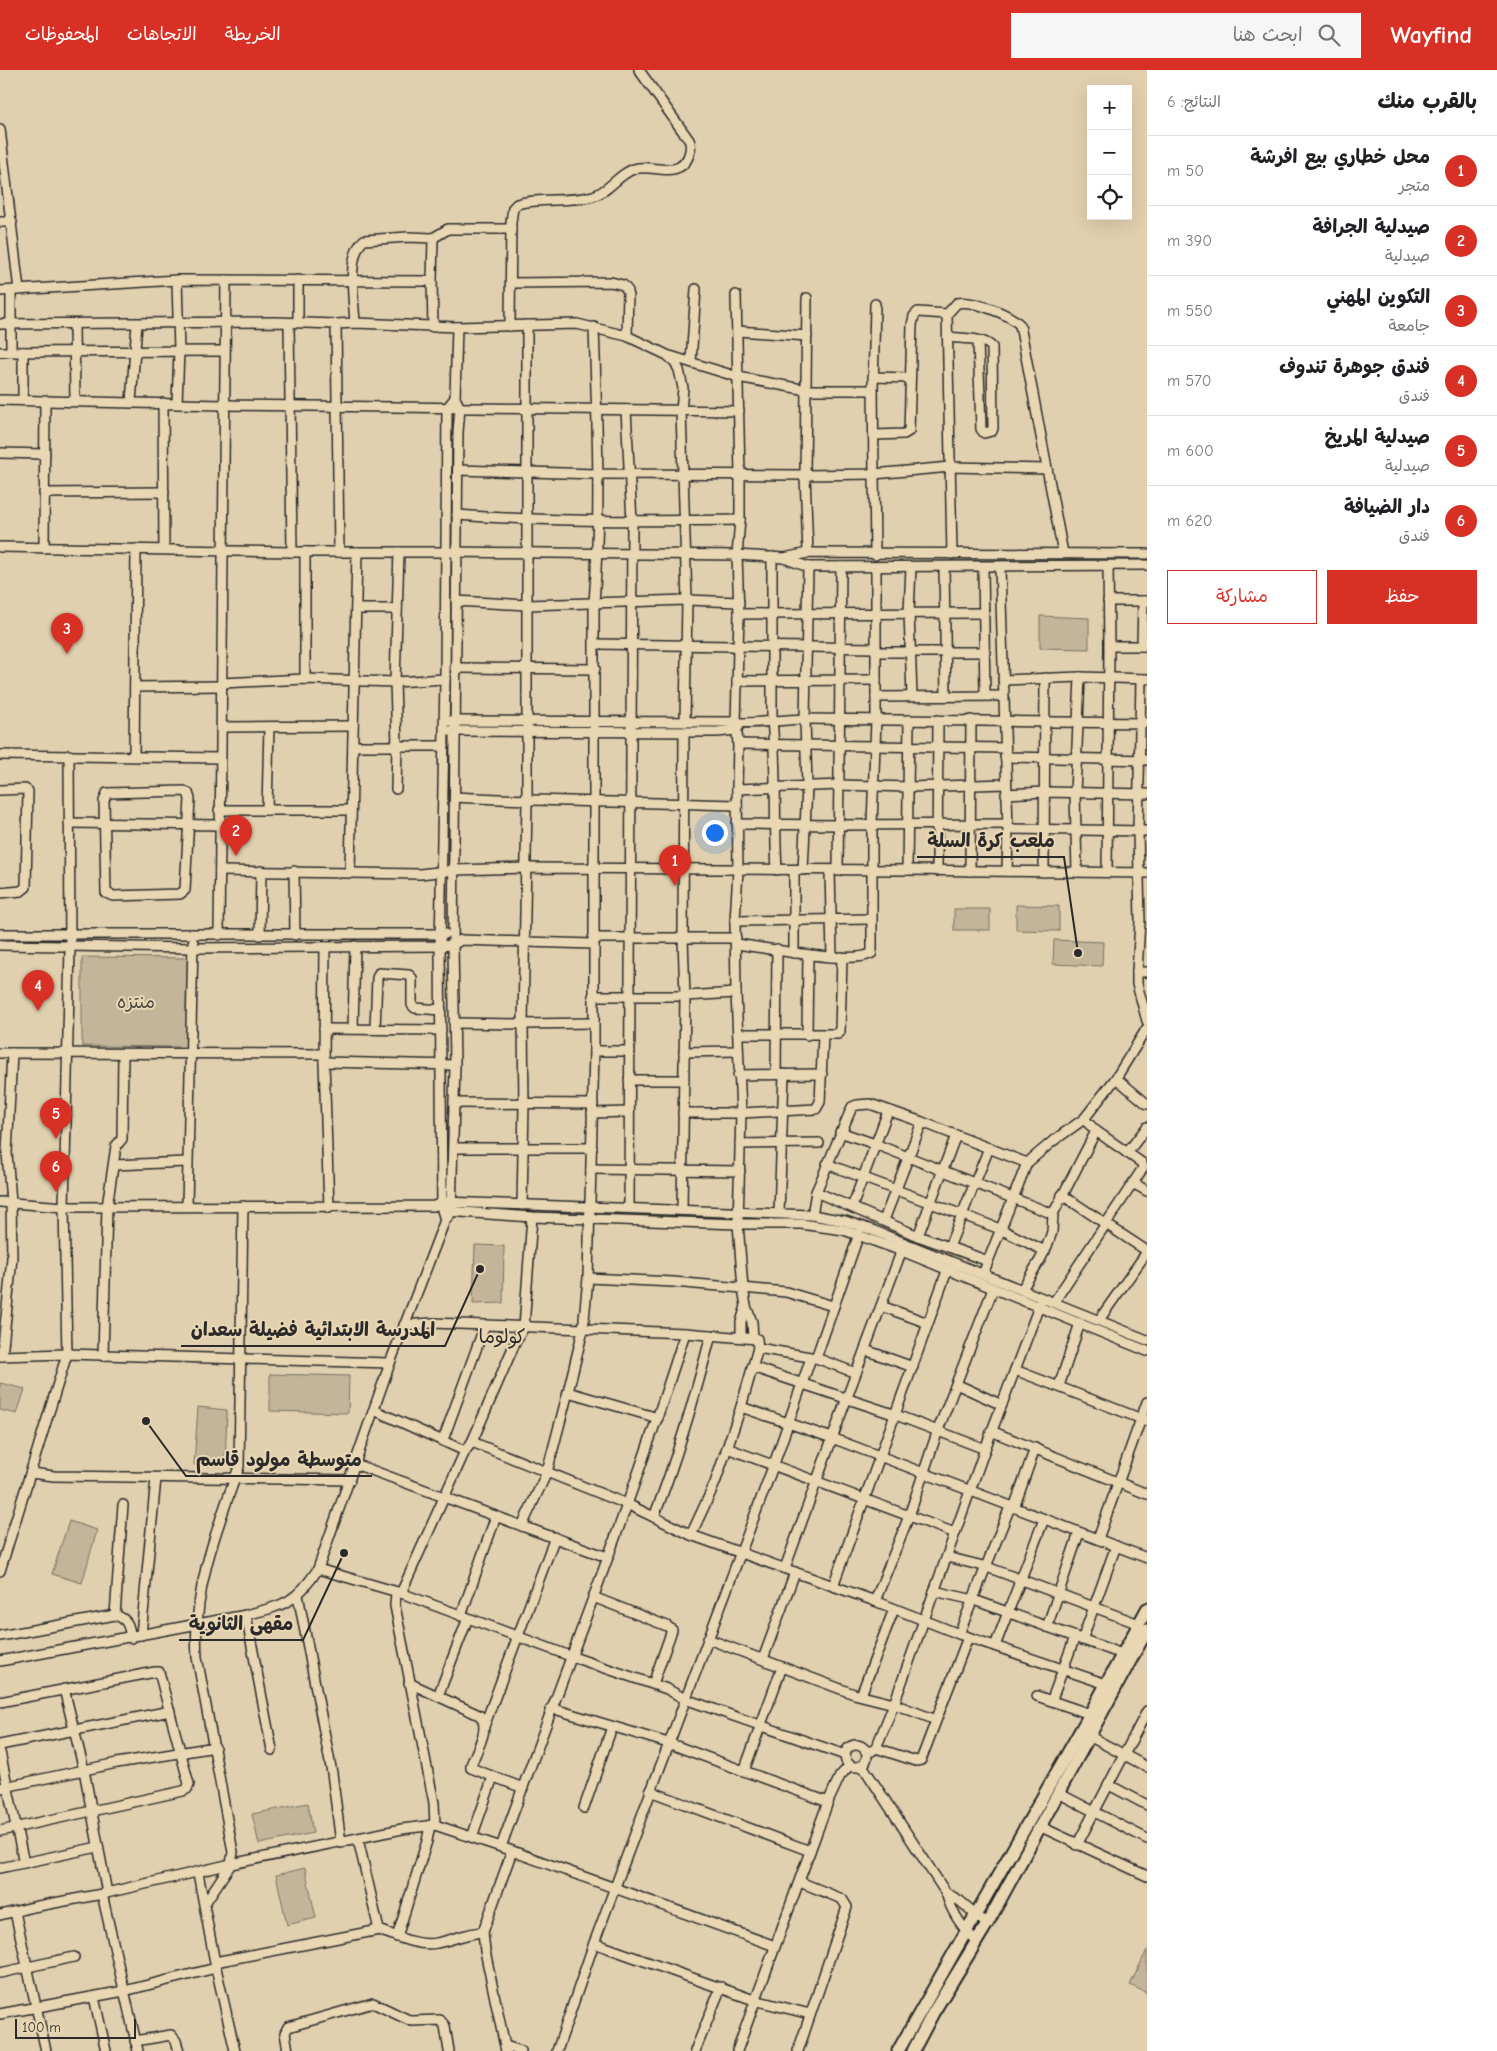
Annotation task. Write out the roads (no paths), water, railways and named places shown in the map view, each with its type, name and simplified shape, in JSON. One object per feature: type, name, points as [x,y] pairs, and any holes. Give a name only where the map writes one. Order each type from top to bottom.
[{"type":"main road","points":[[913,2051],[933,2013],[986,1924],[1089,1736],[1143,1627],[1147,1608]]},
{"type":"main road","points":[[898,2051],[1090,1714],[1122,1654],[1143,1627]]},
{"type":"street","points":[[510,326],[512,283],[511,229],[512,214],[517,204],[581,198],[602,193],[619,178],[635,169],[666,171],[683,164],[688,157],[690,140],[639,70]]},
{"type":"street","points":[[0,129],[4,189],[12,222],[15,291],[11,324],[11,352]]},
{"type":"street","points":[[0,222],[12,222]]},
{"type":"street","points":[[355,323],[353,280],[355,256],[359,245],[364,240],[408,237],[433,238],[453,228],[511,229]]},
{"type":"street","points":[[433,238],[433,327]]},
{"type":"street","points":[[177,280],[179,324],[177,403]]},
{"type":"street","points":[[0,291],[177,280],[432,281]]},
{"type":"street","points":[[219,935],[223,405],[226,280]]},
{"type":"street","points":[[292,552],[290,405],[298,280]]},
{"type":"street","points":[[512,283],[603,282],[623,285],[628,291],[626,336]]},
{"type":"street","points":[[692,362],[696,289]]},
{"type":"street","points":[[736,295],[740,475],[740,520],[737,555],[739,614],[737,681],[738,871],[736,921],[738,1075],[741,1113],[738,1224],[743,1288],[746,1306],[752,1322],[753,1338]]},
{"type":"street","points":[[807,298],[805,476],[808,554]]},
{"type":"street","points":[[952,554],[947,314],[957,303],[967,303],[1004,314],[1013,318],[1020,325],[1063,553]]},
{"type":"street","points":[[875,304],[873,377],[875,555]]},
{"type":"street","points":[[874,435],[904,434],[909,431],[914,316],[918,312],[947,314]]},
{"type":"street","points":[[0,324],[294,322],[457,328],[577,324],[626,336],[667,355],[738,377],[807,390],[873,390]]},
{"type":"street","points":[[74,324],[76,352],[75,401]]},
{"type":"street","points":[[131,402],[137,324]]},
{"type":"street","points":[[336,324],[339,552]]},
{"type":"street","points":[[522,1205],[523,1024],[528,801],[527,325]]},
{"type":"street","points":[[522,1526],[547,1472],[583,1330],[588,1278],[594,1051],[594,603],[598,553],[597,408],[594,327]]},
{"type":"street","points":[[0,1661],[246,1615],[280,1606],[298,1595],[318,1568],[404,1325],[445,1220],[440,946],[446,679],[456,601],[452,552],[457,515],[460,408],[455,398],[457,328]]},
{"type":"street","points":[[737,331],[807,336]]},
{"type":"street","points":[[948,337],[978,341],[990,344],[993,352],[993,428],[992,432],[988,434],[980,429],[978,341]]},
{"type":"street","points":[[0,352],[224,351]]},
{"type":"street","points":[[23,352],[24,400]]},
{"type":"street","points":[[667,355],[675,362],[679,370],[682,388],[682,474],[688,644],[685,722]]},
{"type":"street","points":[[873,377],[910,378]]},
{"type":"street","points":[[445,1207],[454,1148],[455,1103],[455,668],[450,639],[452,552],[448,408],[455,398]]},
{"type":"street","points":[[0,400],[223,405],[739,411]]},
{"type":"street","points":[[44,548],[45,400]]},
{"type":"street","points":[[163,403],[164,549]]},
{"type":"street","points":[[626,410],[632,522],[629,1208]]},
{"type":"street","points":[[0,453],[45,454]]},
{"type":"street","points":[[458,470],[597,474],[805,476],[874,474],[950,467],[1047,469]]},
{"type":"street","points":[[44,492],[164,492]]},
{"type":"street","points":[[457,515],[527,520],[632,522],[740,520]]},
{"type":"street","points":[[0,547],[292,552],[686,554],[784,558],[808,554],[1147,554]]},
{"type":"street","points":[[134,756],[136,549]]},
{"type":"street","points":[[305,679],[306,552]]},
{"type":"street","points":[[350,872],[357,552]]},
{"type":"street","points":[[396,789],[395,682],[399,552]]},
{"type":"street","points":[[772,557],[774,681],[772,720],[775,745],[774,824],[777,870]]},
{"type":"street","points":[[784,558],[808,567],[983,568],[1147,565]]},
{"type":"street","points":[[1106,872],[1109,678],[1108,566]]},
{"type":"street","points":[[794,953],[794,920],[806,824],[805,719],[808,567]]},
{"type":"street","points":[[832,957],[834,871],[840,825],[839,682],[841,567]]},
{"type":"street","points":[[910,567],[909,613],[912,696]]},
{"type":"street","points":[[944,567],[946,696]]},
{"type":"street","points":[[1000,567],[1008,827],[1007,871]]},
{"type":"street","points":[[0,934],[441,934],[456,940],[525,942],[593,941],[629,937],[683,938],[736,941],[808,955],[832,957],[866,956],[872,953],[871,871],[872,787],[876,720],[876,568]]},
{"type":"street","points":[[983,568],[985,695]]},
{"type":"street","points":[[456,601],[527,605],[687,600],[738,602]]},
{"type":"street","points":[[1108,600],[1145,601],[1144,646],[1109,646]]},
{"type":"street","points":[[356,608],[397,609]]},
{"type":"street","points":[[739,614],[773,615],[806,612],[984,613]]},
{"type":"street","points":[[595,644],[738,645],[807,649],[985,652]]},
{"type":"street","points":[[455,668],[595,669]]},
{"type":"street","points":[[1003,680],[1080,677],[1144,679],[1143,921],[1137,972],[1147,1021]]},
{"type":"street","points":[[1077,872],[1075,793],[1080,677]]},
{"type":"street","points":[[1044,872],[1045,678]]},
{"type":"street","points":[[135,687],[305,679],[395,682],[446,679]]},
{"type":"street","points":[[737,681],[839,682],[876,680]]},
{"type":"street","points":[[876,697],[1003,696]]},
{"type":"street","points":[[444,726],[630,727],[685,722],[738,726],[772,720],[805,719],[1144,723]]},
{"type":"street","points":[[907,870],[909,720]]},
{"type":"street","points":[[937,871],[938,720]]},
{"type":"street","points":[[970,871],[971,720]]},
{"type":"street","points":[[267,810],[269,726]]},
{"type":"street","points":[[222,727],[353,726]]},
{"type":"street","points":[[630,727],[684,732],[727,732],[738,726]]},
{"type":"street","points":[[682,1210],[685,996],[683,938],[684,732]]},
{"type":"street","points":[[738,744],[971,747],[1045,758],[1143,760]]},
{"type":"street","points":[[353,746],[444,746]]},
{"type":"street","points":[[0,755],[220,758]]},
{"type":"street","points":[[0,1571],[67,1354],[64,1207],[70,947],[69,755]]},
{"type":"street","points":[[737,789],[840,785],[909,787],[1006,784]]},
{"type":"street","points":[[0,790],[25,789],[28,791],[26,887],[21,891],[0,893]]},
{"type":"street","points":[[184,791],[188,793],[190,799],[188,825],[187,887],[183,893],[114,896],[106,892],[104,801],[107,793],[184,791]]},
{"type":"street","points":[[1006,794],[1045,792],[1143,795]]},
{"type":"street","points":[[455,797],[528,801],[593,801],[737,806]]},
{"type":"street","points":[[219,810],[350,810]]},
{"type":"street","points":[[69,823],[219,825]]},
{"type":"street","points":[[737,824],[938,824],[1008,827],[1044,831],[1142,831]]},
{"type":"street","points":[[220,871],[420,874],[455,870],[526,868],[1142,873]]},
{"type":"street","points":[[260,935],[261,871]]},
{"type":"street","points":[[294,871],[295,935]]},
{"type":"street","points":[[736,921],[871,919]]},
{"type":"street","points":[[187,1206],[193,935]]},
{"type":"street","points":[[341,935],[341,946]]},
{"type":"street","points":[[0,945],[194,948],[440,946],[456,940]]},
{"type":"street","points":[[353,1029],[355,946]]},
{"type":"street","points":[[325,947],[324,1058],[329,1208]]},
{"type":"street","points":[[777,949],[775,1035],[783,1111],[779,1213]]},
{"type":"street","points":[[807,1035],[808,955]]},
{"type":"street","points":[[738,1034],[838,1034],[840,1032],[842,957]]},
{"type":"street","points":[[1137,972],[1147,972]]},
{"type":"street","points":[[375,1029],[377,978],[379,973],[409,975],[412,978],[412,1005],[415,1008],[441,1010]]},
{"type":"street","points":[[593,996],[685,996],[736,993]]},
{"type":"street","points":[[455,1023],[593,1023]]},
{"type":"street","points":[[983,1274],[1027,1163],[1052,1141],[1084,1119],[1116,1078],[1147,1028]]},
{"type":"street","points":[[324,1029],[441,1030]]},
{"type":"street","points":[[683,1113],[741,1113],[816,1109],[820,1102],[823,1035]]},
{"type":"street","points":[[594,1051],[630,1050]]},
{"type":"street","points":[[684,1052],[738,1050]]},
{"type":"street","points":[[0,1052],[324,1058],[455,1065]]},
{"type":"street","points":[[12,1053],[5,1106],[4,1153],[11,1202],[12,1258],[4,1302],[1,1356],[67,1354],[390,1364]]},
{"type":"street","points":[[103,1356],[107,1207],[116,1146],[122,1138],[123,1054]]},
{"type":"street","points":[[738,1075],[822,1074]]},
{"type":"street","points":[[1116,1078],[1147,1104]]},
{"type":"street","points":[[630,1080],[684,1080]]},
{"type":"street","points":[[455,1103],[524,1104],[629,1112]]},
{"type":"street","points":[[812,1215],[816,1192],[827,1164],[849,1113],[856,1105],[870,1104],[1027,1163]]},
{"type":"street","points":[[852,1207],[888,1111]]},
{"type":"street","points":[[1054,1302],[1143,1166],[1096,1131],[1084,1119]]},
{"type":"street","points":[[884,1220],[922,1122]]},
{"type":"street","points":[[1127,1153],[1144,1138],[1147,1127]]},
{"type":"street","points":[[1022,1289],[1045,1251],[1052,1232],[1053,1214],[1096,1131]]},
{"type":"street","points":[[840,1132],[1053,1214]]},
{"type":"street","points":[[918,1236],[929,1202],[956,1135]]},
{"type":"street","points":[[740,1144],[819,1143]]},
{"type":"street","points":[[454,1148],[592,1148]]},
{"type":"street","points":[[949,1247],[989,1148]]},
{"type":"street","points":[[114,1165],[188,1162]]},
{"type":"street","points":[[827,1164],[896,1191],[963,1214],[1045,1251]]},
{"type":"street","points":[[592,1169],[683,1172],[740,1171]]},
{"type":"street","points":[[1133,1183],[1147,1192]]},
{"type":"street","points":[[816,1192],[918,1236],[988,1260]]},
{"type":"street","points":[[1062,1194],[1147,1252],[1099,1320]]},
{"type":"street","points":[[0,1202],[64,1207],[243,1206],[329,1208],[522,1205],[812,1215],[845,1221],[904,1247],[947,1270],[994,1289],[1040,1302],[1054,1302],[1147,1340]]},
{"type":"street","points":[[205,1903],[231,1864],[233,1852],[198,1657],[196,1624],[202,1586],[228,1493],[239,1467],[243,1206]]},
{"type":"street","points":[[445,1207],[532,1218],[821,1225],[904,1247],[1022,1289],[1040,1302],[1080,1323],[1147,1351]]},
{"type":"street","points":[[397,1937],[433,1825],[434,1803],[395,1606],[399,1593],[464,1451],[472,1442],[524,1327],[532,1218]]},
{"type":"street","points":[[557,2051],[594,1943],[616,1888],[650,1791],[860,1234]]},
{"type":"street","points":[[785,1568],[904,1247]]},
{"type":"street","points":[[833,1586],[947,1270]]},
{"type":"street","points":[[588,1278],[786,1292],[833,1306]]},
{"type":"street","points":[[875,1601],[909,1516],[938,1430],[994,1289]]},
{"type":"street","points":[[876,1748],[894,1704],[922,1621],[947,1557],[984,1448],[1040,1302]]},
{"type":"street","points":[[741,1338],[741,1322],[746,1306]]},
{"type":"street","points":[[882,1306],[928,1323]]},
{"type":"street","points":[[404,1325],[414,1323],[485,1325],[685,1333],[758,1339],[758,1348],[727,1448],[715,1483],[691,1535]]},
{"type":"street","points":[[1059,1386],[1080,1323]]},
{"type":"street","points":[[443,1440],[485,1325]]},
{"type":"street","points":[[501,1847],[570,1656],[628,1505],[685,1333]]},
{"type":"street","points":[[654,1517],[673,1465],[711,1335]]},
{"type":"street","points":[[758,1348],[813,1358],[856,1373]]},
{"type":"street","points":[[865,1350],[913,1367]]},
{"type":"street","points":[[752,1367],[896,1415],[984,1448]]},
{"type":"street","points":[[1015,1370],[1144,1419]]},
{"type":"street","points":[[956,1384],[1002,1405]]},
{"type":"street","points":[[568,1392],[658,1418]]},
{"type":"street","points":[[1098,1539],[1118,1480],[1144,1419],[1147,1402]]},
{"type":"street","points":[[741,1407],[832,1438],[880,1458],[1147,1558]]},
{"type":"street","points":[[374,1410],[464,1451]]},
{"type":"street","points":[[991,1431],[1118,1480],[1147,1494]]},
{"type":"street","points":[[472,1442],[628,1505],[691,1535],[875,1601],[922,1621],[1106,1684]]},
{"type":"street","points":[[727,1448],[955,1533]]},
{"type":"street","points":[[866,1751],[876,1748],[918,1762],[923,1758],[964,1636],[974,1600],[1035,1448]]},
{"type":"street","points":[[355,1464],[607,1557]]},
{"type":"street","points":[[31,1472],[54,1476],[350,1480]]},
{"type":"street","points":[[141,1635],[156,1478]]},
{"type":"street","points":[[115,1615],[122,1505]]},
{"type":"street","points":[[438,1696],[496,1516]]},
{"type":"street","points":[[995,1646],[1044,1519]]},
{"type":"street","points":[[1047,1627],[1080,1532]]},
{"type":"street","points":[[523,1788],[476,1771],[471,1768],[471,1765],[555,1537]]},
{"type":"street","points":[[1052,1699],[1063,1668],[1094,1607],[1116,1546]]},
{"type":"street","points":[[947,1557],[1021,1580],[1143,1627]]},
{"type":"street","points":[[318,1568],[399,1593],[570,1656],[667,1689],[685,1699],[761,1724],[845,1755]]},
{"type":"street","points":[[763,1659],[795,1572]]},
{"type":"street","points":[[934,1591],[974,1600],[1122,1654]]},
{"type":"street","points":[[298,1595],[332,1773],[341,1843]]},
{"type":"street","points":[[593,1597],[667,1626],[672,1630],[653,1684]]},
{"type":"street","points":[[861,1695],[894,1609]]},
{"type":"street","points":[[0,1636],[115,1615],[127,1621],[131,1638]]},
{"type":"street","points":[[246,1615],[272,1750]]},
{"type":"street","points":[[708,1639],[861,1695],[894,1704],[936,1720]]},
{"type":"street","points":[[744,1772],[782,1666]]},
{"type":"street","points":[[0,1702],[159,1672],[189,1784],[187,1789],[92,1812],[0,1830]]},
{"type":"street","points":[[409,1682],[479,1715],[486,1724]]},
{"type":"street","points":[[64,1689],[84,1770],[104,1894],[138,2051]]},
{"type":"street","points":[[1038,1696],[1052,1699],[1090,1714]]},
{"type":"street","points":[[551,1708],[668,1743],[828,1802]]},
{"type":"street","points":[[0,1745],[170,1710]]},
{"type":"street","points":[[1077,1845],[1147,1711]]},
{"type":"street","points":[[584,1808],[612,1727]]},
{"type":"street","points":[[1089,1736],[1147,1767]]},
{"type":"street","points":[[857,1745],[866,1751],[867,1756],[862,1764],[850,1765],[846,1760],[845,1755],[851,1746],[857,1745]]},
{"type":"street","points":[[4,1787],[84,1770],[214,1747]]},
{"type":"street","points":[[0,1752],[4,1787],[17,1827],[24,1863]]},
{"type":"street","points":[[862,1764],[946,1893],[951,1909],[966,1931],[976,1941]]},
{"type":"street","points":[[737,2051],[754,2000],[800,1882],[828,1802],[840,1776],[850,1765]]},
{"type":"street","points":[[472,1837],[493,1777]]},
{"type":"street","points":[[1109,1785],[1147,1805]]},
{"type":"street","points":[[650,1791],[810,1852]]},
{"type":"street","points":[[1058,1793],[1147,1840]]},
{"type":"street","points":[[0,1915],[104,1894],[231,1864],[402,1829],[433,1825],[501,1847],[775,1946]]},
{"type":"street","points":[[1039,1826],[1147,1876]]},
{"type":"street","points":[[358,1839],[379,1930]]},
{"type":"street","points":[[0,1868],[98,1848]]},
{"type":"street","points":[[512,1851],[483,1932],[485,1951],[506,2048],[521,2051]]},
{"type":"street","points":[[198,1873],[235,2051]]},
{"type":"street","points":[[798,2051],[847,1907],[842,1899],[800,1882]]},
{"type":"street","points":[[946,1893],[960,1901],[986,1924]]},
{"type":"street","points":[[15,1912],[46,2051]]},
{"type":"street","points":[[0,2014],[124,1991],[216,1965],[379,1930],[418,1942],[435,1943],[465,1934],[483,1932]]},
{"type":"street","points":[[594,1943],[754,2000],[810,2014]]},
{"type":"street","points":[[0,1972],[74,1957]]},
{"type":"street","points":[[695,2051],[721,1987]]},
{"type":"street","points":[[94,1997],[106,2051]]},
{"type":"street","points":[[288,2051],[285,2037],[288,2027],[373,2003],[411,2021],[440,2020],[445,2026],[449,2051]]},
{"type":"street","points":[[135,2040],[170,2035],[176,2040],[179,2051]]},
{"type":"place","name":"التكوين المهني","points":[[67,654]]},
{"type":"place","name":"صيدلية الجرافة","points":[[236,856]]},
{"type":"place","name":"محل خطاري بيع افرشة","points":[[675,886]]},
{"type":"place","name":"ملعب كرة السلة","points":[[1078,953]]},
{"type":"place","name":"فندق جوهرة تندوف","points":[[38,1011]]},
{"type":"place","name":"صيدلية المريخ","points":[[56,1139]]},
{"type":"place","name":"دار الضيافة","points":[[56,1192]]},
{"type":"place","name":"المدرسة الابتدائية فضيلة سعدان","points":[[480,1269]]},
{"type":"place","name":"متوسطة مولود قاسم","points":[[146,1421]]},
{"type":"place","name":"مقهى الثانوية","points":[[344,1553]]},
{"type":"district","name":"كولوما","points":[[502,1337]]},
{"type":"park label","name":"منتزه","points":[[136,1002]]}]
